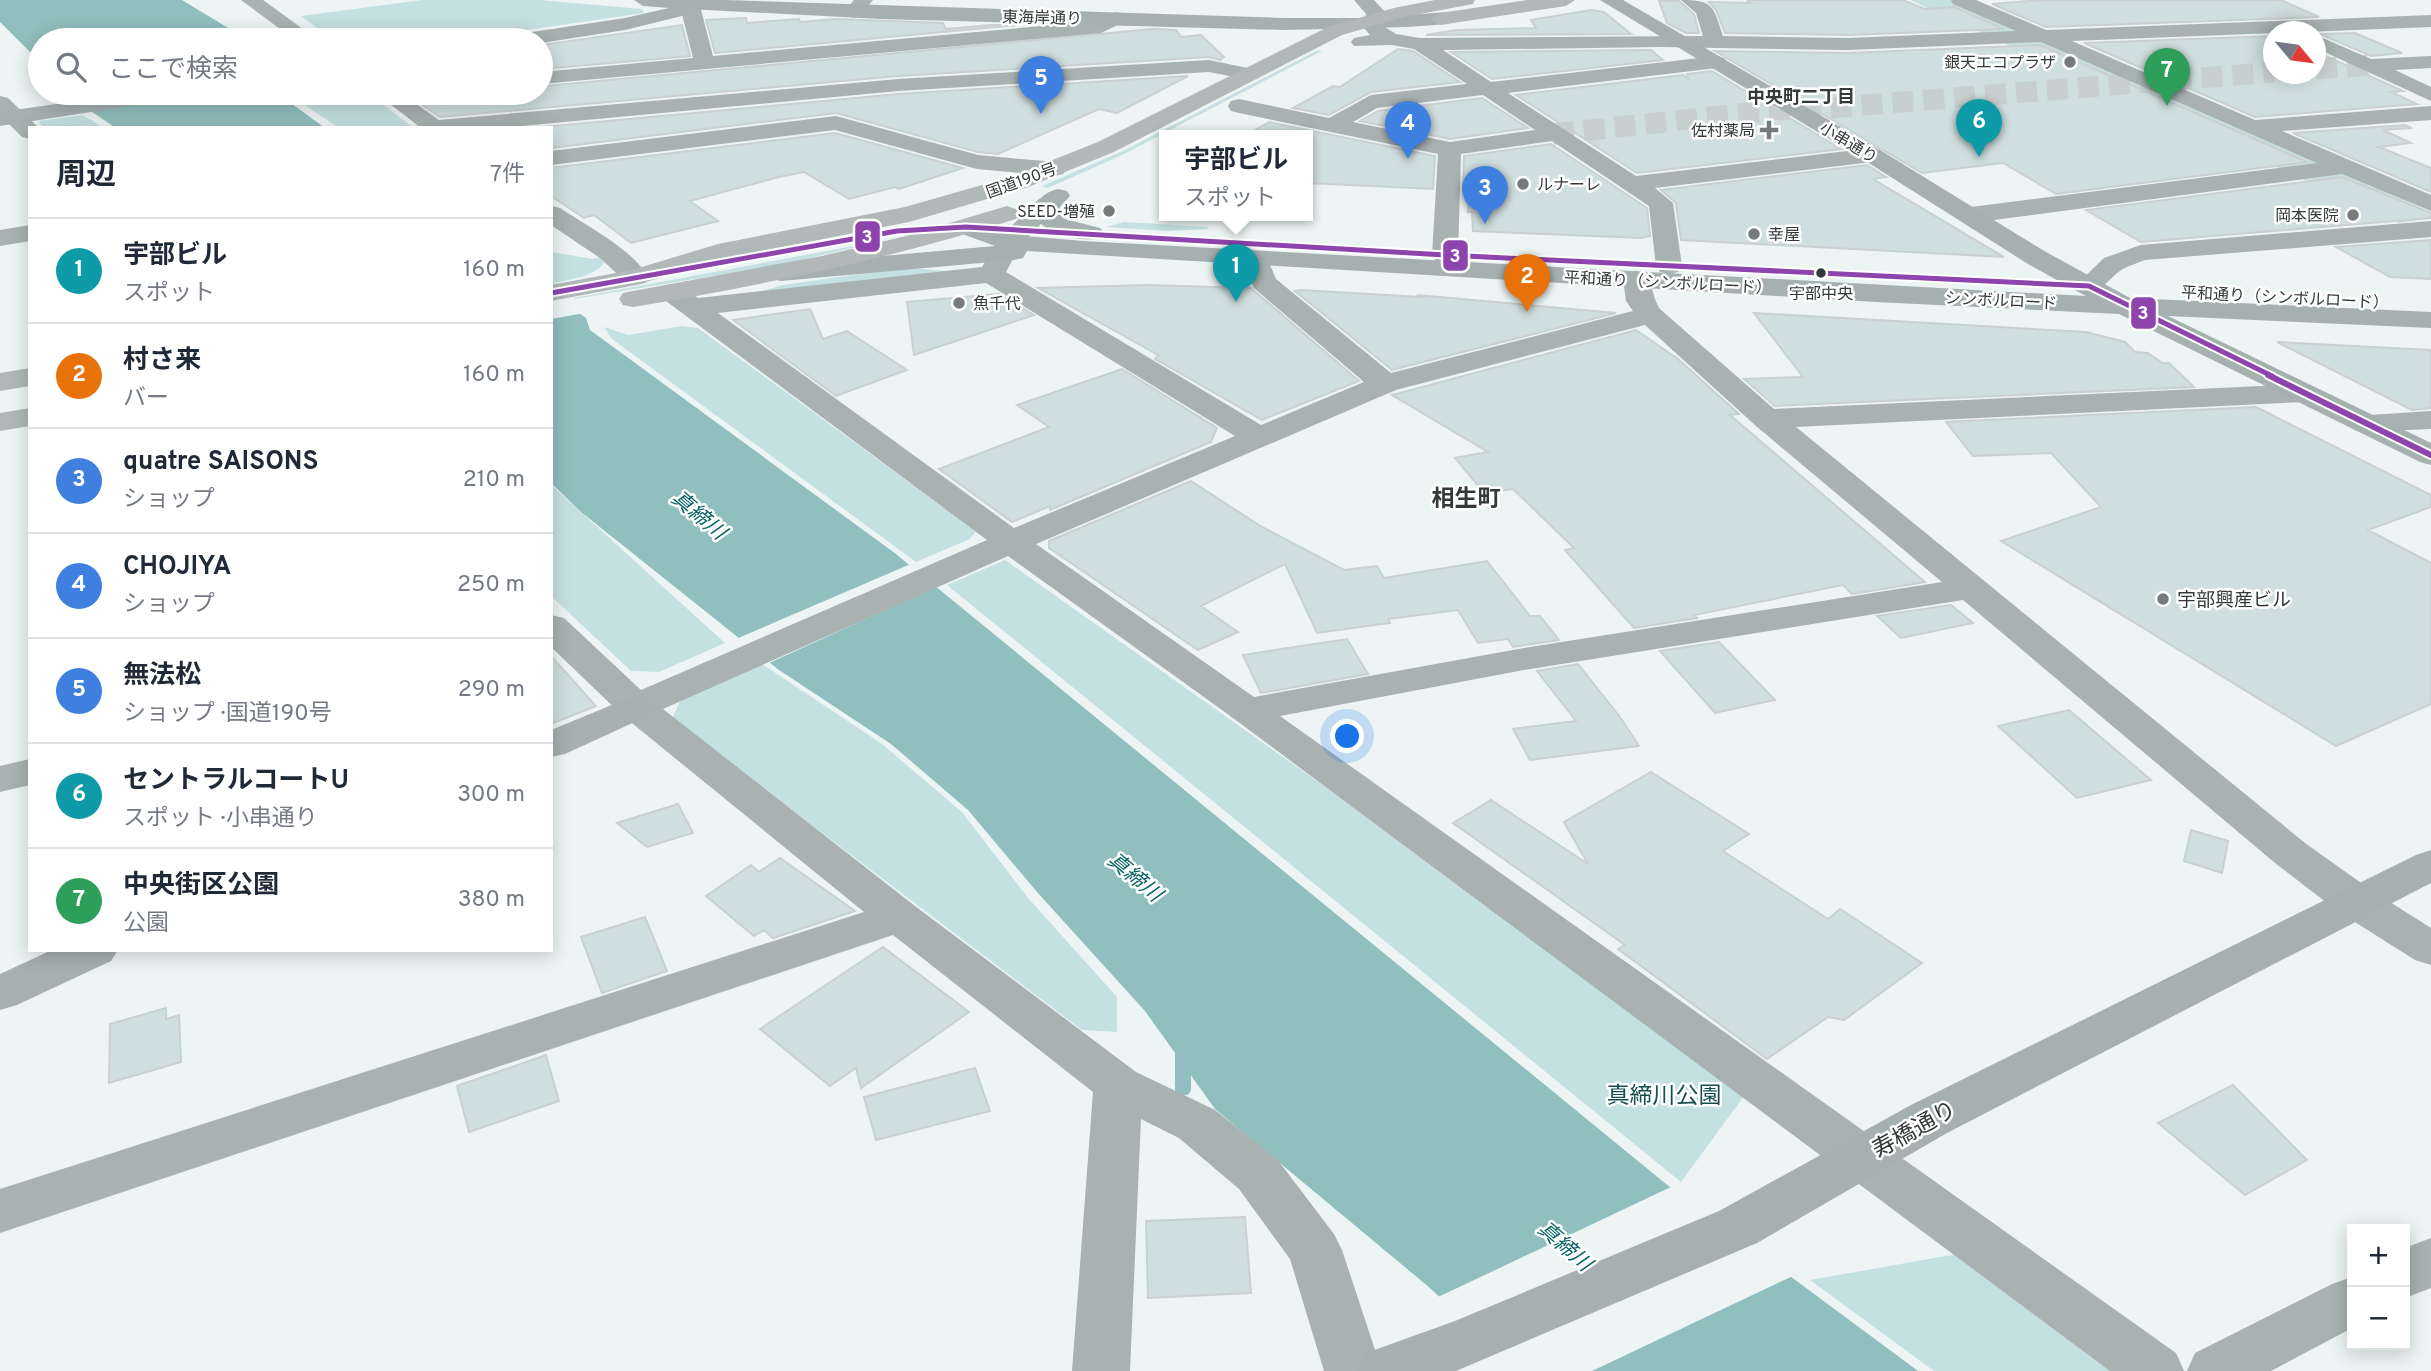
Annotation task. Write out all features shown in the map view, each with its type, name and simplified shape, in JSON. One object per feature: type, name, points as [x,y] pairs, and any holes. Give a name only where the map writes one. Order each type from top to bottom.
[{"type":"highway","name":"国道190号","points":[[560,301],[718,252],[908,214],[1019,182],[1115,142],[1305,45],[1428,6],[1466,0]]},
{"type":"highway","points":[[1448,18],[1566,0]]},
{"type":"highway","name":"国道190号","points":[[1341,52],[1367,24]]},
{"type":"highway","points":[[1217,118],[1273,88]]},
{"type":"highway","points":[[636,277],[897,231],[966,227],[964,220],[977,205],[1019,182]]},
{"type":"highway","name":"国道190号","points":[[560,301],[683,300],[780,273],[902,246],[1062,195]]},
{"type":"highway","points":[[0,361],[28,356]]},
{"type":"highway","points":[[0,382],[28,377]]},
{"type":"highway","points":[[0,401],[28,396]]},
{"type":"highway","points":[[0,422],[28,417]]},
{"type":"street","points":[[250,0],[291,28]]},
{"type":"street","name":"東海岸通り","points":[[643,0],[695,4],[859,4],[1275,17]]},
{"type":"street","name":"東海岸通り","points":[[817,0],[954,14],[1117,18],[1275,17]]},
{"type":"street","name":"小串通り","points":[[1609,0],[1682,41],[1716,52],[1872,155],[2037,258],[2125,306]]},
{"type":"street","points":[[1690,0],[1705,10],[1716,52]]},
{"type":"street","points":[[1961,0],[2431,204]]},
{"type":"street","points":[[553,35],[656,18],[695,4],[705,63]]},
{"type":"street","points":[[2238,9],[2268,21]]},
{"type":"street","points":[[954,14],[969,40]]},
{"type":"street","points":[[1275,17],[1367,24],[1448,18]]},
{"type":"street","points":[[1275,17],[1367,24],[1420,44],[1661,203],[1669,266]]},
{"type":"street","points":[[1275,17],[1307,32],[1310,37],[1305,45]]},
{"type":"street","points":[[553,77],[1101,27],[1117,18]]},
{"type":"street","points":[[2326,27],[2429,23]]},
{"type":"street","points":[[1333,125],[1371,102],[1486,88],[1716,52],[2044,36],[2263,30]]},
{"type":"street","points":[[836,123],[969,40]]},
{"type":"street","points":[[1420,44],[1682,41]]},
{"type":"street","points":[[2326,46],[2431,95]]},
{"type":"street","points":[[2371,65],[2431,62]]},
{"type":"street","points":[[446,126],[898,85],[1209,66],[1250,74]]},
{"type":"street","points":[[14,125],[95,105]]},
{"type":"street","points":[[404,105],[434,126]]},
{"type":"street","points":[[1239,106],[1450,149],[1553,134]]},
{"type":"street","points":[[2252,127],[2431,113]]},
{"type":"street","points":[[553,158],[836,123],[977,162],[1055,169]]},
{"type":"street","points":[[1445,255],[1450,149]]},
{"type":"street","points":[[1634,183],[1872,155]]},
{"type":"street","points":[[1971,215],[2346,167]]},
{"type":"street","points":[[1062,195],[1046,216],[1087,241]]},
{"type":"street","points":[[683,300],[1005,250],[1062,195]]},
{"type":"street","points":[[553,214],[609,252],[636,277]]},
{"type":"street","points":[[966,227],[1005,250],[1257,436]]},
{"type":"street","points":[[2089,286],[2113,264],[2141,253],[2431,229]]},
{"type":"street","points":[[0,238],[28,233]]},
{"type":"street","points":[[780,273],[1087,241]]},
{"type":"street","name":"平和通り（シンボルロード）","points":[[1087,241],[1445,255],[2431,305]]},
{"type":"street","name":"平和通り（シンボルロード）","points":[[1087,241],[1256,259],[1876,294]]},
{"type":"street","points":[[1256,259],[1264,282],[1385,384]]},
{"type":"street","points":[[1636,279],[1640,301],[1650,315],[1767,419],[2290,853],[2355,901],[2431,949]]},
{"type":"street","name":"シンボルロード","points":[[1876,294],[2125,306]]},
{"type":"street","points":[[683,300],[1011,542],[1247,710],[2155,1371]]},
{"type":"street","points":[[2125,306],[2431,455]]},
{"type":"street","name":"平和通り（シンボルロード）","points":[[2125,306],[2431,320]]},
{"type":"street","points":[[553,744],[934,575],[1385,384],[1650,315]]},
{"type":"street","points":[[1767,419],[2303,393]]},
{"type":"street","points":[[2365,424],[2431,420]]},
{"type":"street","points":[[1247,710],[1524,659],[1972,588]]},
{"type":"street","points":[[556,637],[636,707],[899,917],[1118,1085],[1197,1124],[1258,1174],[1315,1251],[1353,1371]]},
{"type":"street","points":[[0,779],[28,772]]},
{"type":"street","name":"寿橋通り","points":[[1387,1371],[1474,1339],[1738,1227],[1929,1119],[2355,901],[2431,865]]},
{"type":"street","points":[[0,1211],[899,917]]},
{"type":"street","points":[[0,993],[91,952]]},
{"type":"street","points":[[1101,1371],[1118,1085]]},
{"type":"street","points":[[2410,1272],[2431,1261]]},
{"type":"street","points":[[2216,1371],[2347,1304]]},
{"type":"green space","points":[[422,0],[539,0],[642,9],[644,13],[541,28],[318,28],[301,16]]},
{"type":"green space","points":[[1910,0],[1953,0],[2431,212],[2431,218],[2398,223]]},
{"type":"green space","points":[[1318,50],[1322,51],[1170,130],[1164,130]]},
{"type":"green space","points":[[305,105],[384,105],[411,126],[336,126]]},
{"type":"green space","points":[[83,115],[101,126],[42,126],[38,121]]},
{"type":"green space","points":[[1159,132],[1159,136],[1122,155],[1048,188],[1042,186]]},
{"type":"green space","points":[[1124,222],[1208,227],[1167,231],[1106,227]]},
{"type":"green space","points":[[886,240],[785,264],[574,299],[574,298]]},
{"type":"green space","points":[[553,252],[593,259],[600,257],[604,263],[588,274],[554,283]]},
{"type":"green space","points":[[895,269],[954,272],[755,293],[783,285]]},
{"type":"green space","points":[[682,326],[698,328],[976,531],[970,539],[916,562],[612,339],[604,327],[628,335]]},
{"type":"green space","points":[[553,487],[725,643],[659,672],[631,671],[553,598]]},
{"type":"green space","name":"真締川公園","points":[[1005,560],[1750,1088],[1681,1182],[947,585]]},
{"type":"green space","points":[[762,664],[882,744],[962,812],[1028,898],[1117,997],[1117,1032],[1082,1030],[672,719],[682,697]]},
{"type":"green space","points":[[1957,1254],[2117,1371],[1934,1371],[1810,1280]]},
{"type":"water","points":[[0,0],[182,0],[228,28],[28,28],[28,50],[0,22]]},
{"type":"water","points":[[84,105],[293,105],[322,126],[113,126]]},
{"type":"water","name":"真締川","points":[[553,294],[586,318],[590,330],[896,554],[1666,1184],[1918,1371],[1518,1371],[1430,1288],[1215,1109],[1145,1011],[1037,892],[968,810],[891,744],[779,670],[581,512],[553,485]]},
{"type":"pier","points":[[553,290],[585,313],[553,319]]},
{"type":"pier","points":[[913,563],[940,585],[767,664],[736,639]]},
{"type":"pier","points":[[1675,1185],[1795,1275],[1592,1371],[1513,1371],[1436,1298]]},
{"type":"building","points":[[1747,0],[1903,0],[1925,9],[1954,7],[2004,29],[1848,35],[1725,33],[1716,10],[1709,2],[1751,3]]},
{"type":"building","points":[[2041,0],[2281,0],[2319,17],[2046,27],[1992,4]]},
{"type":"building","points":[[1659,1],[1679,1],[1694,14],[1699,33],[1686,33],[1667,23]]},
{"type":"building","points":[[1591,10],[1604,12],[1631,34],[1426,35],[1456,30],[1536,28],[1531,20]]},
{"type":"building","points":[[746,18],[747,23],[836,19],[943,23],[946,29],[1019,25],[715,53],[706,20]]},
{"type":"building","points":[[682,25],[690,56],[553,68],[553,43]]},
{"type":"building","points":[[1152,29],[1176,30],[1181,37],[1201,35],[1224,57],[1220,60],[1209,57],[898,76],[440,117],[422,105],[553,105],[553,85]]},
{"type":"building","points":[[2355,33],[2402,53],[2371,56],[2326,37],[2326,34]]},
{"type":"building","points":[[2263,36],[2263,84],[2326,84],[2326,56],[2403,91],[2391,92],[2417,104],[2255,117],[2084,43]]},
{"type":"building","points":[[2040,45],[2307,162],[2056,194],[2003,163],[1922,173],[1715,51],[1848,53]]},
{"type":"building","points":[[1398,49],[1413,51],[1460,82],[1371,92],[1329,115],[1293,108],[1333,86],[1340,87]]},
{"type":"building","points":[[1651,50],[1663,60],[1492,79],[1451,52]]},
{"type":"building","points":[[1712,71],[1841,149],[1637,173],[1516,95],[1683,75],[1688,79],[1687,74]]},
{"type":"building","points":[[1188,76],[1117,113],[1099,109],[998,154],[978,152],[836,113],[553,148],[553,126],[898,94]]},
{"type":"building","points":[[1482,98],[1528,128],[1450,139],[1360,121],[1378,111]]},
{"type":"building","points":[[1269,122],[1308,130],[1255,130]]},
{"type":"building","points":[[2405,125],[2412,128],[2383,130],[2411,143],[2379,147],[2431,168],[2431,192],[2293,133]]},
{"type":"building","points":[[1313,131],[1435,156],[1433,189],[1313,183]]},
{"type":"building","points":[[835,133],[963,168],[899,189],[895,187],[849,199],[804,172],[779,177],[690,201],[718,221],[631,243],[594,215],[584,218],[553,197],[553,168]]},
{"type":"building","points":[[1551,144],[1647,208],[1650,236],[1641,238],[1473,231],[1472,212],[1468,212],[1470,191],[1463,191],[1464,156]]},
{"type":"building","points":[[1867,165],[1886,177],[1873,179],[2004,257],[1681,240],[1676,203],[1661,190]]},
{"type":"building","points":[[2342,177],[2431,213],[2431,218],[2141,242],[2086,210]]},
{"type":"building","points":[[2431,240],[2431,279],[2390,277],[2336,247]]},
{"type":"building","points":[[1147,285],[1251,288],[1359,381],[1262,420],[1155,359],[1158,355],[1038,288]]},
{"type":"building","points":[[1295,291],[1420,297],[1417,295],[1616,313],[1392,370]]},
{"type":"building","points":[[999,294],[1034,315],[914,355],[907,302]]},
{"type":"building","points":[[810,309],[823,339],[847,331],[907,370],[836,396],[733,320]]},
{"type":"building","points":[[1754,313],[2086,332],[2125,342],[2135,352],[2148,353],[2162,363],[2169,363],[2194,387],[1775,406],[1744,379],[1803,377]]},
{"type":"building","points":[[1636,330],[1678,359],[1739,414],[1730,415],[1925,582],[1852,594],[1843,585],[1694,615],[1697,618],[1634,628],[1565,550],[1574,548],[1513,489],[1484,493],[1455,458],[1488,452],[1392,395]]},
{"type":"building","points":[[2277,342],[2431,350],[2431,408],[2412,410]]},
{"type":"building","points":[[1122,369],[1217,428],[1211,442],[1050,510],[1050,506],[1012,522],[939,469],[1049,427],[1017,405]]},
{"type":"building","points":[[2256,407],[2431,495],[2431,507],[2368,530],[2431,563],[2431,704],[2336,746],[2001,541],[2101,507],[2051,453],[1973,456],[1946,422]]},
{"type":"building","points":[[1191,481],[1262,527],[1344,570],[1377,566],[1384,578],[1487,561],[1530,616],[1540,616],[1559,640],[1513,647],[1508,639],[1478,643],[1458,610],[1388,619],[1390,623],[1317,633],[1285,564],[1201,606],[1238,632],[1198,650],[1049,548],[1049,541]]},
{"type":"building","points":[[1951,605],[1973,623],[1901,638],[1877,616]]},
{"type":"building","points":[[1347,639],[1368,674],[1261,693],[1243,655]]},
{"type":"building","points":[[1719,642],[1775,700],[1715,713],[1660,651]]},
{"type":"building","points":[[553,658],[596,706],[553,723]]},
{"type":"building","points":[[1578,664],[1639,746],[1530,760],[1513,729],[1576,721],[1537,671]]},
{"type":"building","points":[[2069,710],[2151,780],[2077,798],[1998,726]]},
{"type":"building","points":[[1651,772],[1749,834],[1723,851],[1828,919],[1840,909],[1922,963],[1844,1020],[1828,1017],[1767,1059],[1618,949],[1625,945],[1453,823],[1491,800],[1588,864],[1564,822]]},
{"type":"building","points":[[678,804],[693,833],[647,847],[617,823]]},
{"type":"building","points":[[2191,830],[2228,841],[2222,873],[2184,861]]},
{"type":"building","points":[[780,858],[855,911],[773,938],[764,930],[754,936],[706,896],[751,865],[759,872]]},
{"type":"building","points":[[645,917],[667,971],[602,993],[581,937]]},
{"type":"building","points":[[883,947],[969,1012],[861,1088],[856,1068],[830,1086],[760,1029]]},
{"type":"building","points":[[166,1008],[166,1019],[179,1015],[181,1062],[109,1083],[110,1024]]},
{"type":"building","points":[[546,1055],[559,1101],[469,1132],[457,1086]]},
{"type":"building","points":[[975,1068],[990,1111],[876,1140],[864,1097]]},
{"type":"building","points":[[2233,1085],[2307,1160],[2245,1195],[2158,1123]]},
{"type":"building","points":[[1245,1217],[1251,1293],[1148,1298],[1146,1221]]},
{"type":"waterway","points":[[1183,1048],[1183,1090]]},
{"type":"tunnel","points":[[2326,68],[2371,65]]},
{"type":"tunnel","points":[[1553,134],[1774,110],[1816,109],[2263,73]]},
{"type":"transit line","name":"3","points":[[553,293],[897,231],[966,227],[1445,255],[2089,286],[2431,455]]},
{"type":"place","name":"銀天エコプラザ","points":[[2070,62]]},
{"type":"place","name":"中央街区公園","points":[[2167,106]]},
{"type":"place","name":"無法松","points":[[1041,114]]},
{"type":"place","name":"佐村薬局","points":[[1769,130]]},
{"type":"place","name":"セントラルコートU","points":[[1979,157]]},
{"type":"place","name":"CHOJIYA","points":[[1408,159]]},
{"type":"place","name":"ルナーレ","points":[[1523,184]]},
{"type":"place","name":"SEED-増殖","points":[[1109,211]]},
{"type":"place","name":"岡本医院","points":[[2353,215]]},
{"type":"place","name":"quatre SAISONS","points":[[1485,224]]},
{"type":"place","name":"幸屋","points":[[1754,234]]},
{"type":"place","name":"宇部中央","points":[[1821,273]]},
{"type":"place","name":"宇部ビル","points":[[1236,302]]},
{"type":"place","name":"魚千代","points":[[959,303]]},
{"type":"place","name":"村さ来","points":[[1527,312]]},
{"type":"place","name":"宇部興産ビル","points":[[2163,599]]},
{"type":"district","name":"中央町二丁目","points":[[1801,97]]},
{"type":"district","name":"相生町","points":[[1466,498]]}]
